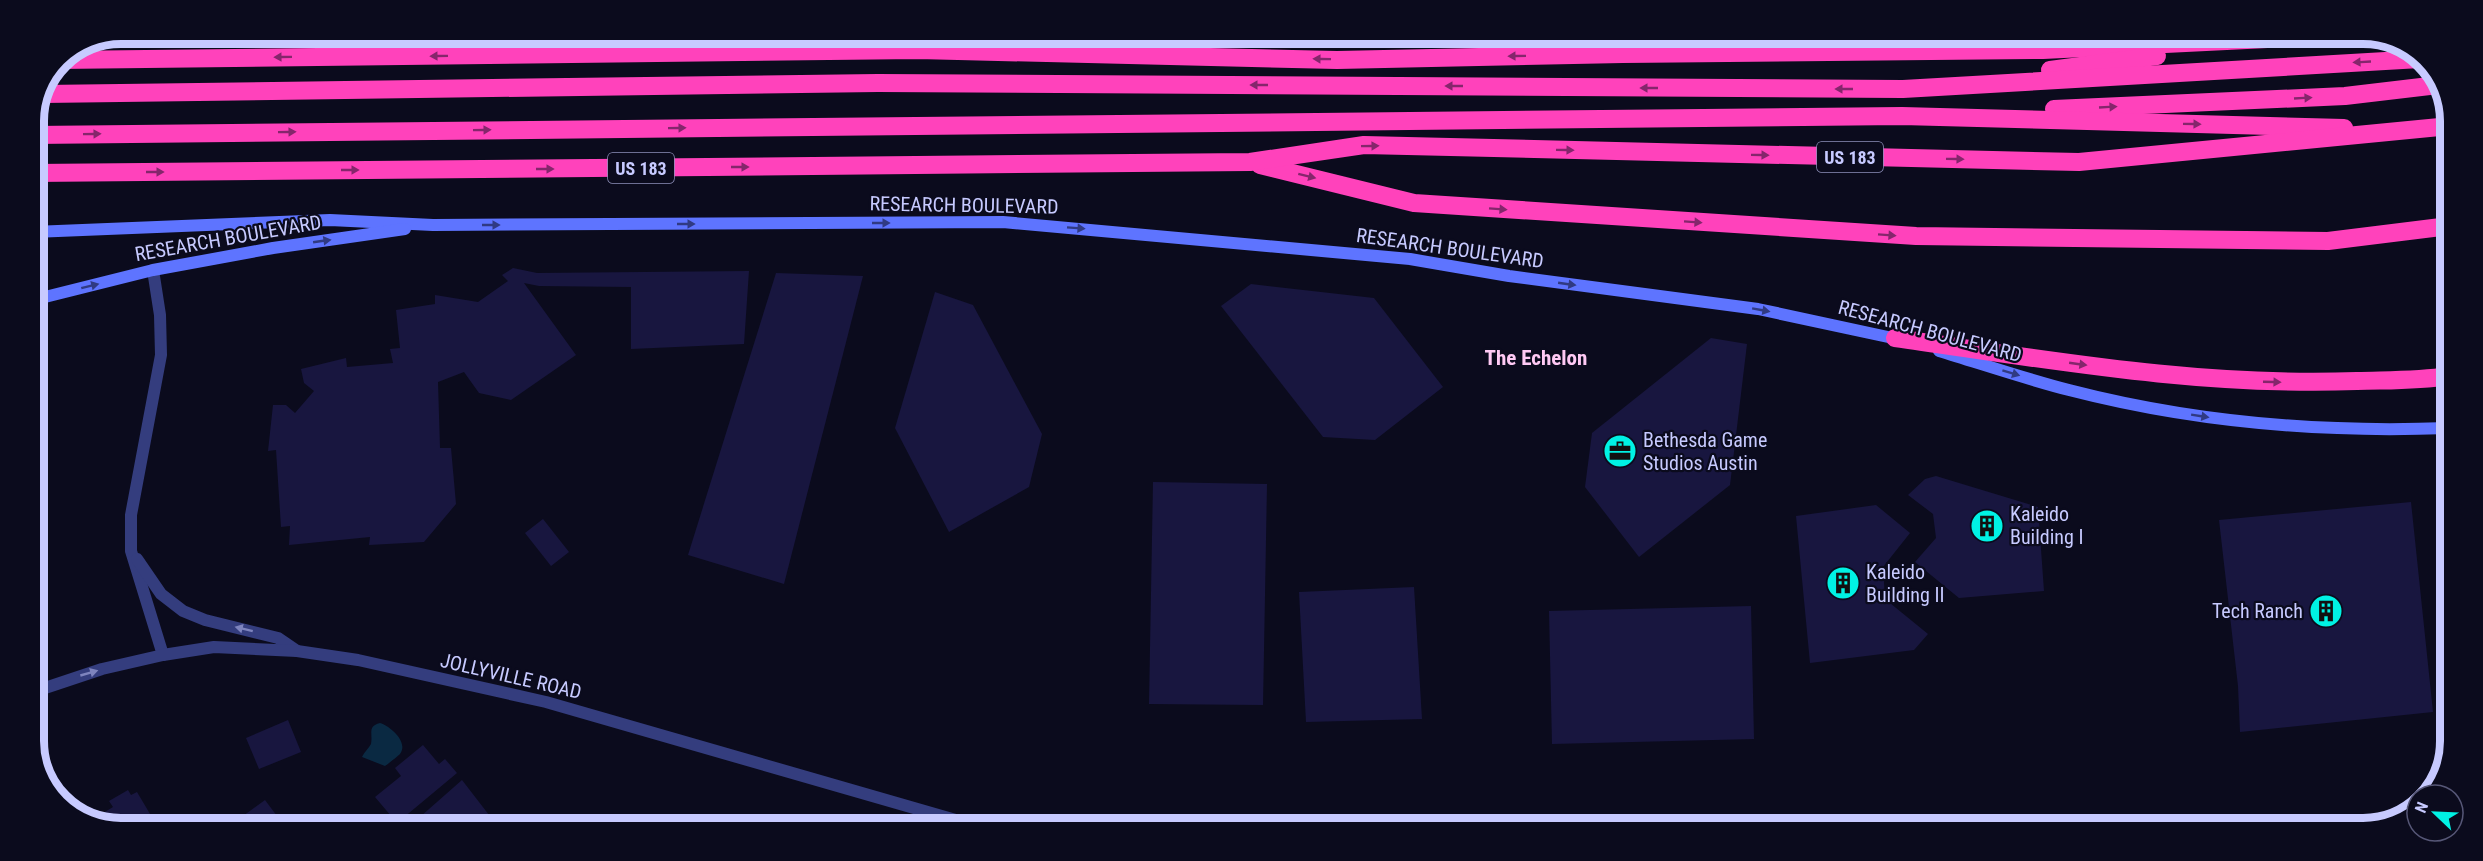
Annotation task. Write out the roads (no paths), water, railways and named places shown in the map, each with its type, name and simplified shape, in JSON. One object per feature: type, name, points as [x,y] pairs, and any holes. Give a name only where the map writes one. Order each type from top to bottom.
[{"type":"highway","points":[[342,57],[388,43]]},
{"type":"highway","points":[[74,60],[918,50],[1337,60],[1623,54],[2043,50],[2199,43]]},
{"type":"highway","points":[[1903,89],[2257,43]]},
{"type":"highway","points":[[48,94],[878,83],[1903,89],[2410,60]]},
{"type":"highway","points":[[43,135],[1902,116],[2345,96],[2431,86]]},
{"type":"highway","points":[[1902,116],[2427,130]]},
{"type":"highway","name":"US 183","points":[[43,173],[1250,162],[1364,145],[2079,162],[2439,128]]},
{"type":"highway","points":[[1250,162],[1414,203],[1916,236],[2328,241],[2439,227]]},
{"type":"highway","points":[[1895,338],[2139,373],[2226,381],[2305,383],[2439,376]]},
{"type":"main road","name":"RESEARCH BOULEVARD","points":[[43,232],[330,220],[433,225],[1003,222],[1082,228],[1410,259],[1509,276],[1758,309],[1895,338],[2068,390],[2239,422],[2305,428],[2391,431],[2440,428]]},
{"type":"main road","name":"RESEARCH BOULEVARD","points":[[43,297],[153,270],[273,248],[433,225]]},
{"type":"street","points":[[153,270],[160,315],[161,355],[131,515],[131,550],[163,655]]},
{"type":"street","points":[[131,550],[161,594],[183,611],[205,620],[278,638],[297,651]]},
{"type":"street","name":"JOLLYVILLE ROAD","points":[[44,688],[93,672],[163,655],[214,647],[297,651],[357,660],[546,702],[949,818]]},
{"type":"water","points":[[380,723],[389,727],[397,735],[402,745],[400,754],[385,766],[362,757],[371,744],[373,726]]},
{"type":"place","name":"Bethesda Game Studios Austin","points":[[1620,451]]},
{"type":"place","name":"Kaleido Building I","points":[[1987,526]]},
{"type":"place","name":"Kaleido Building II","points":[[1843,583]]},
{"type":"place","name":"Tech Ranch","points":[[2326,611]]},
{"type":"district","name":"The Echelon","points":[[1536,358]]}]
